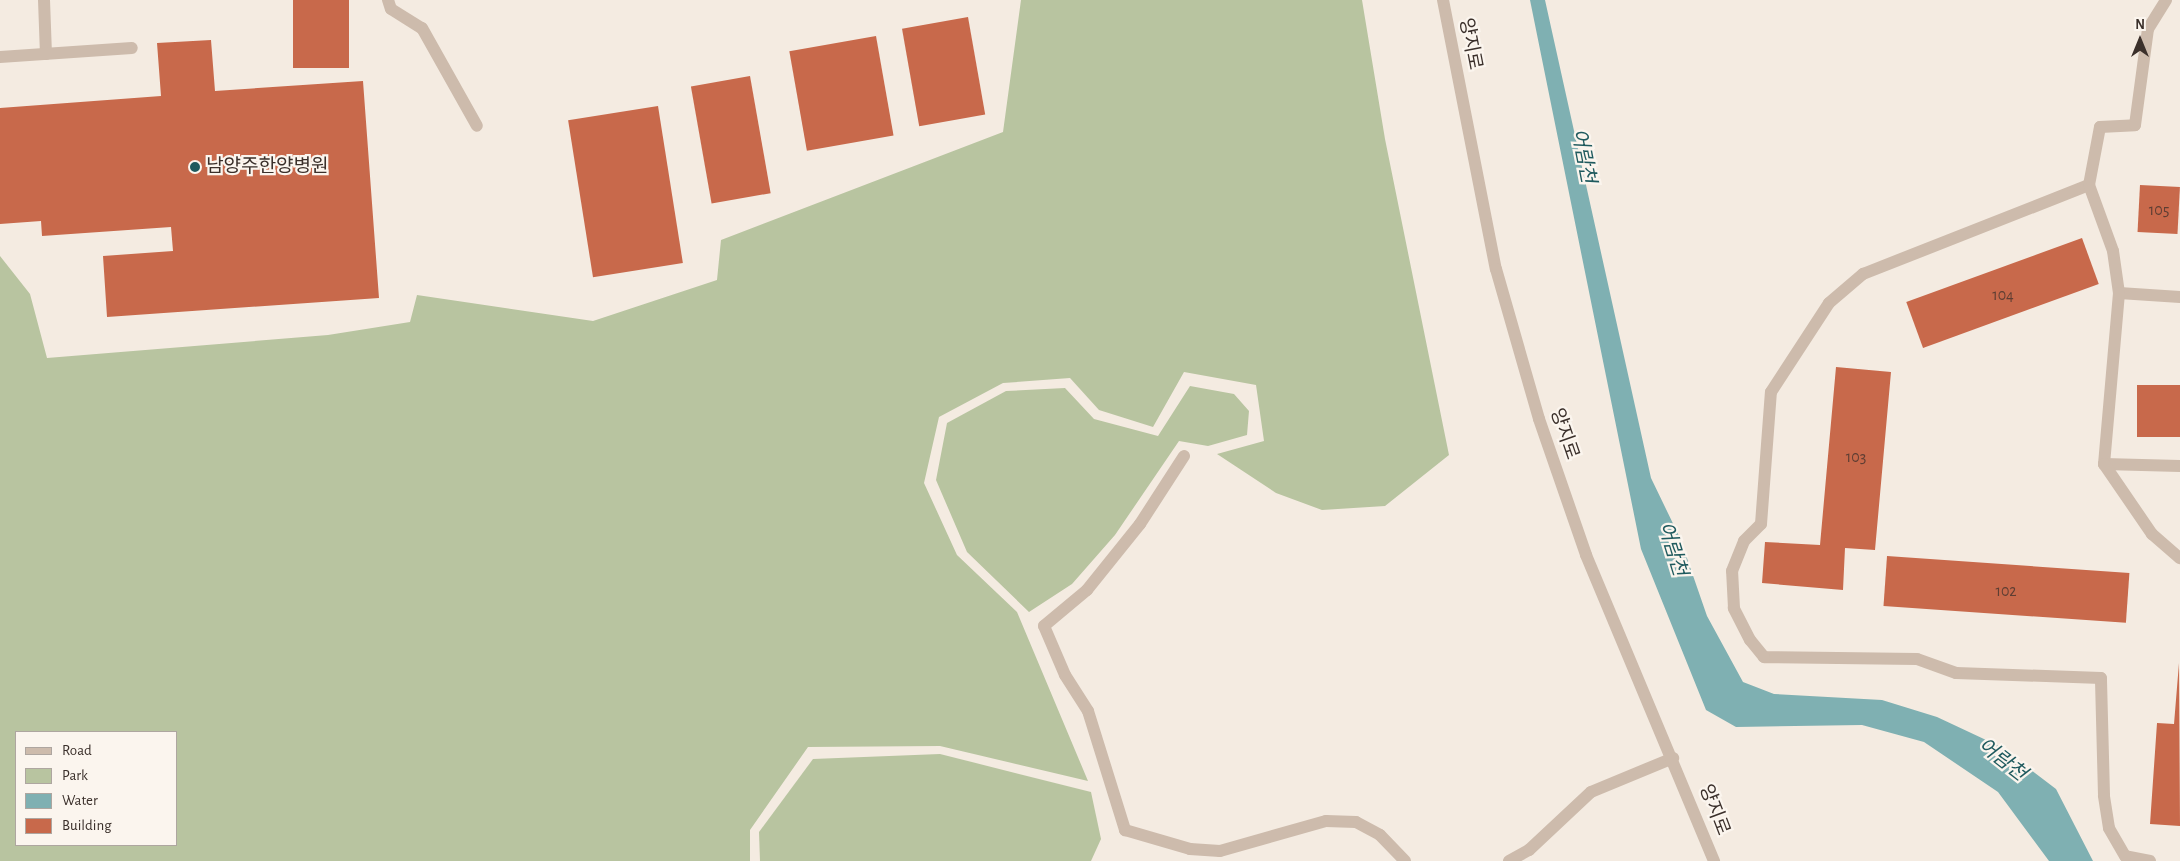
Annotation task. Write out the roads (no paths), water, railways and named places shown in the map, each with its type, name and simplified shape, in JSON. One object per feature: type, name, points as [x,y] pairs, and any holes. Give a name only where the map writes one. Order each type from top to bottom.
[{"type":"street","points":[[44,0],[46,54]]},
{"type":"street","points":[[388,0],[391,10],[422,28],[477,126]]},
{"type":"street","name":"양지로","points":[[1443,0],[1496,269],[1538,419],[1586,555],[1673,758],[1714,861]]},
{"type":"street","points":[[2166,0],[2148,29],[2135,125],[2100,127],[2089,185],[2113,250],[2119,293],[2104,464],[2152,534],[2180,558]]},
{"type":"street","points":[[0,57],[132,48]]},
{"type":"street","points":[[2089,185],[1863,274],[1829,302],[1771,392],[1761,524],[1744,542],[1732,571],[1734,608],[1750,640],[1764,657],[1917,659],[1956,673],[2100,678],[2104,795],[2109,828],[2125,856],[2150,861]]},
{"type":"street","points":[[2119,293],[2180,296]]},
{"type":"street","points":[[1184,456],[1140,524],[1093,583],[1044,626],[1065,675],[1088,711],[1125,830],[1190,849],[1220,851],[1326,821],[1356,822],[1380,835],[1405,861]]},
{"type":"street","points":[[2104,464],[2180,466]]},
{"type":"street","points":[[1509,861],[1529,850],[1591,792],[1673,758]]},
{"type":"water","name":"어람천","points":[[1530,0],[1545,0],[1651,478],[1680,538],[1707,616],[1743,682],[1774,694],[1882,700],[1937,717],[2001,747],[2056,789],[2093,861],[2049,861],[1998,792],[1924,742],[1862,725],[1736,727],[1706,710],[1641,549]]},
{"type":"place","name":"남양주한양병원","points":[[195,167]]}]
